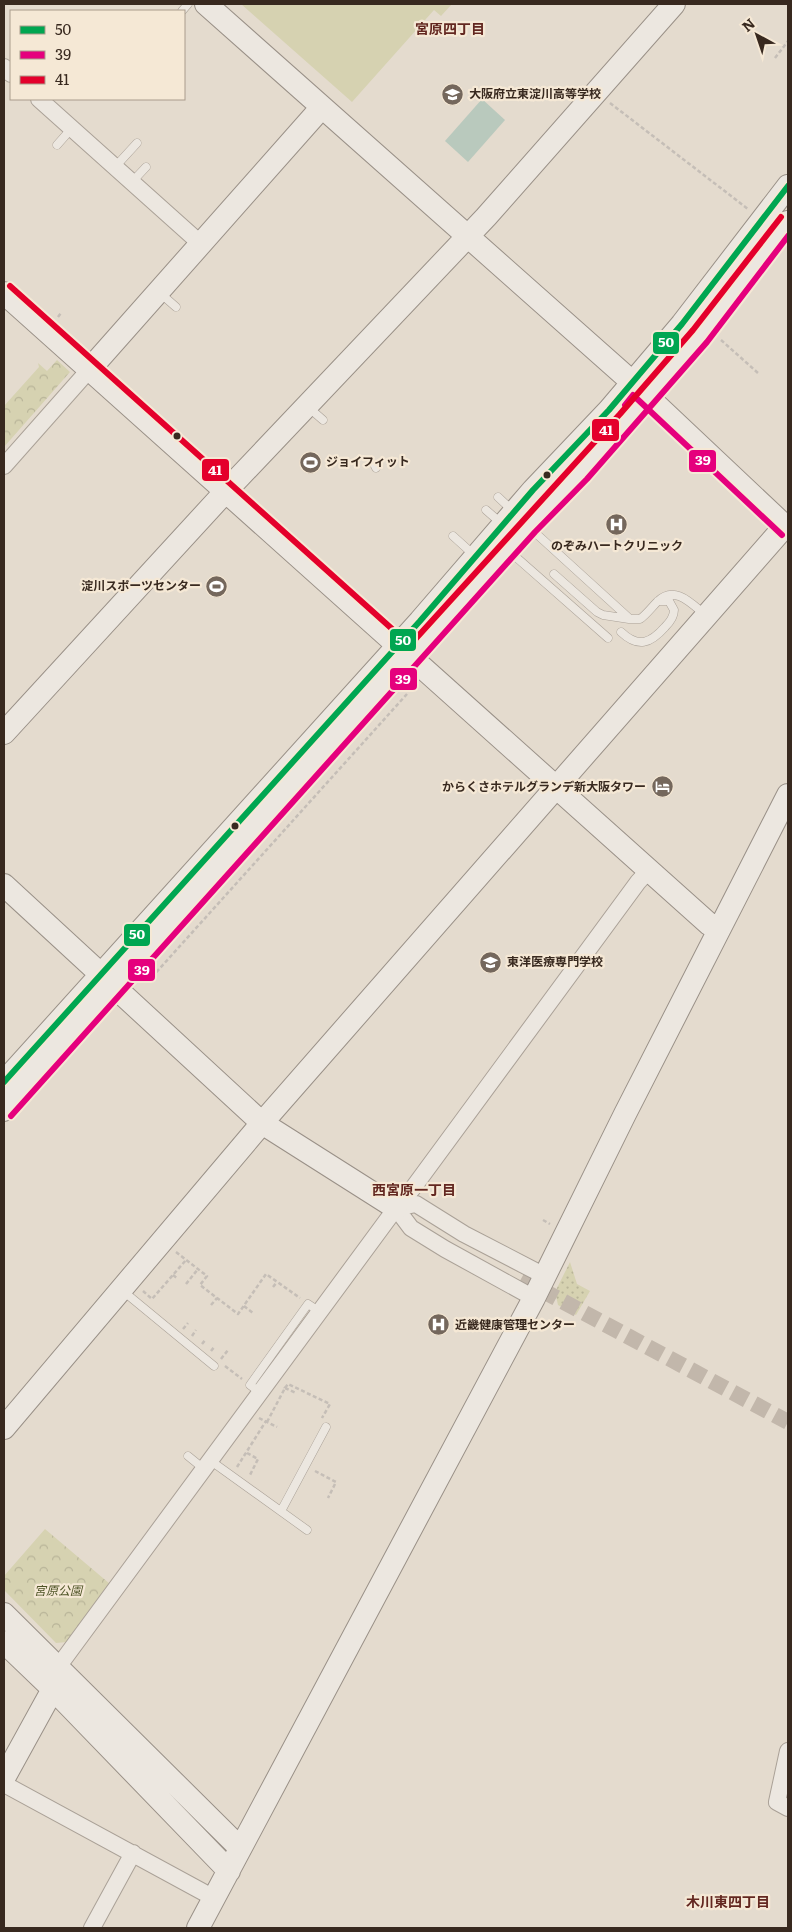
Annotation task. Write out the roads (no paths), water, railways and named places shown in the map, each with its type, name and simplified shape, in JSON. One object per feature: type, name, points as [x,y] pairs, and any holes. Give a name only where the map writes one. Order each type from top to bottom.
[{"type":"street","points":[[4,1428],[130,1288],[262,1124],[706,616],[787,528],[639,390],[206,4]]},
{"type":"street","points":[[4,733],[306,405],[467,236],[674,4]]},
{"type":"street","points":[[40,100],[201,244]]},
{"type":"street","points":[[4,466],[322,107]]},
{"type":"street","points":[[639,390],[682,324],[788,186]]},
{"type":"street","points":[[404,651],[476,556],[515,521],[609,410],[639,390],[700,336],[788,222]]},
{"type":"street","points":[[4,293],[708,924],[719,930]]},
{"type":"street","points":[[4,1110],[107,981],[404,651],[508,549],[515,521]]},
{"type":"street","points":[[198,1928],[534,1298],[788,795]]},
{"type":"street","points":[[4,1778],[53,1689],[58,1667],[208,1465],[255,1389],[315,1308],[413,1188],[638,882],[649,870]]},
{"type":"street","points":[[4,885],[262,1124],[456,1244],[521,1279]]},
{"type":"street","points":[[4,1082],[107,981]]},
{"type":"street","points":[[396,1208],[416,1204],[464,1234],[545,1276]]},
{"type":"street","points":[[396,1208],[411,1228],[534,1298]]},
{"type":"street","points":[[4,1614],[240,1848]]},
{"type":"street","points":[[9,1650],[53,1689],[229,1871]]},
{"type":"street","points":[[788,1751],[777,1802],[788,1808]]},
{"type":"street","points":[[4,1784],[214,1898]]},
{"type":"street","points":[[92,1928],[133,1853]]},
{"type":"lane","points":[[57,145],[72,128]]},
{"type":"lane","points":[[115,167],[136,143]]},
{"type":"lane","points":[[132,182],[146,167]]},
{"type":"lane","points":[[159,292],[176,307]]},
{"type":"lane","points":[[306,405],[323,420]]},
{"type":"lane","points":[[498,497],[515,521],[630,619]]},
{"type":"lane","points":[[486,510],[515,521]]},
{"type":"lane","points":[[453,536],[476,556]]},
{"type":"lane","points":[[508,549],[608,638]]},
{"type":"lane","points":[[554,574],[597,612],[604,615],[640,619],[667,595],[678,595],[706,616]]},
{"type":"lane","points":[[621,632],[634,642],[641,643],[658,636],[672,619],[674,610],[673,605],[669,601],[658,601]]},
{"type":"lane","points":[[130,1288],[214,1366]]},
{"type":"lane","points":[[281,1511],[326,1427]]},
{"type":"lane","points":[[188,1456],[231,1476],[307,1530]]},
{"type":"tunnel","points":[[521,1279],[788,1422]]},
{"type":"place","name":"大阪府立東淀川高等学校","points":[[453,94]]},
{"type":"place","name":"ジョイフィット","points":[[310,462]]},
{"type":"place","name":"のぞみハートクリニック","points":[[617,525]]},
{"type":"place","name":"淀川スポーツセンター","points":[[217,586]]},
{"type":"place","name":"からくさホテルグランデ新大阪タワー","points":[[662,787]]},
{"type":"place","name":"東洋医療専門学校","points":[[491,962]]},
{"type":"place","name":"近畿健康管理センター","points":[[439,1325]]},
{"type":"district","name":"宮原四丁目","points":[[450,29]]},
{"type":"district","name":"西宮原一丁目","points":[[414,1190]]},
{"type":"district","name":"木川東四丁目","points":[[728,1902]]},
{"type":"park label","name":"宮原公園","points":[[58,1591]]}]
